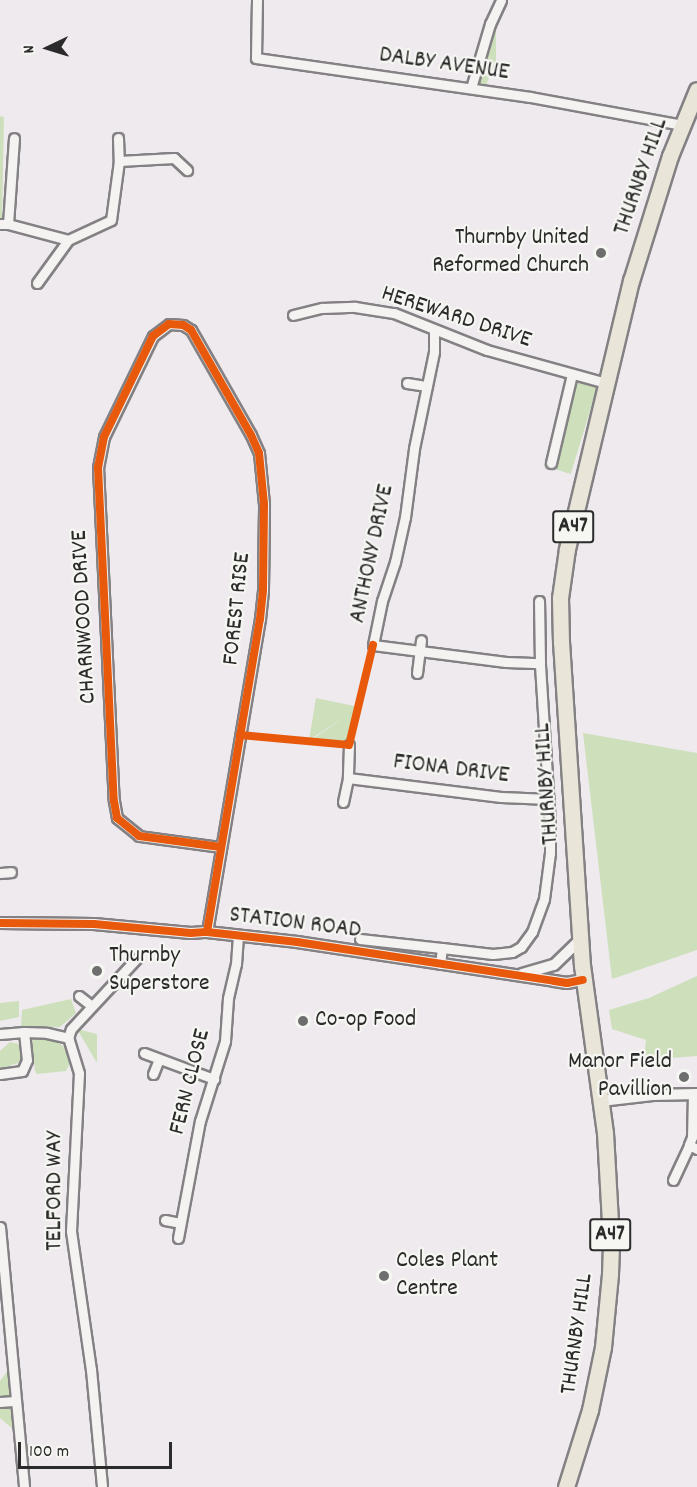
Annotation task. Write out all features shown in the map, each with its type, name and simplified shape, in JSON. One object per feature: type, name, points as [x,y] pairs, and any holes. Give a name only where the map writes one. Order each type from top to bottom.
[{"type":"highway","name":"THURNBY HILL","points":[[566,1487],[590,1410],[607,1316],[611,1240],[601,1101],[583,980],[561,642],[561,597],[567,549],[606,383],[644,239],[697,90]]},
{"type":"street","name":"DALBY AVENUE","points":[[257,0],[256,58],[471,88],[683,125]]},
{"type":"street","points":[[471,88],[490,24],[501,0]]},
{"type":"street","points":[[14,138],[4,224],[68,240]]},
{"type":"street","points":[[37,283],[68,240],[111,220],[119,161],[118,138]]},
{"type":"street","points":[[119,161],[139,158],[174,158],[187,170]]},
{"type":"street","name":"HEREWARD DRIVE","points":[[293,315],[322,308],[355,307],[394,313],[486,350],[606,383]]},
{"type":"street","name":"FOREST RISE","points":[[168,324],[183,325],[191,330],[251,435],[259,453],[262,473],[265,549],[260,619],[207,932]]},
{"type":"street","name":"CHARNWOOD DRIVE","points":[[168,324],[153,336],[104,436],[98,467],[114,801],[117,818],[140,836],[220,847]]},
{"type":"street","points":[[407,383],[427,386],[434,352],[434,330]]},
{"type":"street","points":[[551,463],[573,374]]},
{"type":"street","name":"ANTHONY DRIVE","points":[[427,386],[414,449],[405,517],[395,562],[382,601],[374,645],[506,663],[540,663]]},
{"type":"street","points":[[539,601],[540,663],[549,799]]},
{"type":"street","points":[[417,673],[421,640]]},
{"type":"street","points":[[540,645],[561,642]]},
{"type":"street","points":[[343,802],[348,778],[349,745]]},
{"type":"street","name":"FIONA DRIVE","points":[[348,778],[501,797],[549,799]]},
{"type":"street","name":"STATION ROAD","points":[[360,939],[493,954],[512,952],[521,947],[532,932],[544,899],[550,853],[549,799]]},
{"type":"street","points":[[0,873],[11,872]]},
{"type":"street","name":"STATION ROAD","points":[[0,923],[94,924],[191,933],[238,934],[567,983],[583,980]]},
{"type":"street","name":"FERN CLOSE","points":[[178,1238],[200,1121],[225,1041],[228,998],[236,964],[238,934]]},
{"type":"street","name":"STATION ROAD","points":[[513,975],[549,968],[565,956],[580,940]]},
{"type":"street","points":[[440,964],[442,948]]},
{"type":"street","points":[[0,1034],[47,1033],[68,1038],[71,1029],[136,959]]},
{"type":"street","points":[[79,996],[92,1006]]},
{"type":"street","points":[[0,1074],[16,1072],[25,1067],[27,1060],[24,1032]]},
{"type":"street","name":"TELFORD WAY","points":[[68,1038],[79,1073],[71,1231],[91,1370],[102,1486]]},
{"type":"street","points":[[144,1053],[214,1079]]},
{"type":"street","points":[[153,1074],[159,1059]]},
{"type":"street","points":[[601,1101],[653,1095],[695,1094],[693,1147],[673,1180]]},
{"type":"street","points":[[165,1221],[180,1223]]},
{"type":"street","points":[[0,1234],[24,1487]]},
{"type":"street","points":[[0,1402],[16,1401]]},
{"type":"green space","points":[[496,11],[496,62],[486,85],[471,88]]},
{"type":"green space","points":[[0,116],[4,117],[2,222],[0,222]]},
{"type":"green space","points":[[572,374],[599,382],[571,474],[544,466]]},
{"type":"green space","points":[[316,698],[359,707],[349,745],[311,740],[348,715],[309,740]]},
{"type":"green space","points":[[583,733],[697,753],[697,950],[612,979]]},
{"type":"green space","points":[[697,976],[697,1056],[644,1060],[646,1040],[612,1029],[609,1010],[649,998]]},
{"type":"green space","points":[[71,999],[76,1013],[60,1027],[21,1027],[22,1010]]},
{"type":"green space","points":[[19,1001],[19,1017],[0,1021],[0,1003]]},
{"type":"green space","points":[[77,1029],[97,1034],[97,1063]]},
{"type":"green space","points":[[48,1038],[62,1045],[72,1059],[66,1071],[37,1074],[32,1039]]},
{"type":"green space","points":[[10,1042],[19,1044],[21,1062],[0,1069],[0,1051]]},
{"type":"green space","points":[[13,1364],[20,1435],[0,1418],[0,1381]]},
{"type":"cycle path","points":[[207,932],[260,619],[263,590],[264,504],[259,453],[251,435],[191,330],[183,325],[169,324],[153,336],[104,437],[98,467],[114,801],[117,818],[139,836],[220,847]]},
{"type":"cycle path","points":[[240,735],[349,745],[373,645]]},
{"type":"cycle path","points":[[0,923],[94,924],[191,933],[207,932],[297,942],[567,983],[583,980]]},
{"type":"place","name":"Thurnby United Reformed Church","points":[[601,253]]},
{"type":"place","name":"Thurnby Superstore","points":[[97,971]]},
{"type":"place","name":"Co-op Food","points":[[303,1021]]},
{"type":"place","name":"Manor Field Pavillion","points":[[684,1077]]},
{"type":"place","name":"Coles Plant Centre","points":[[384,1276]]}]
